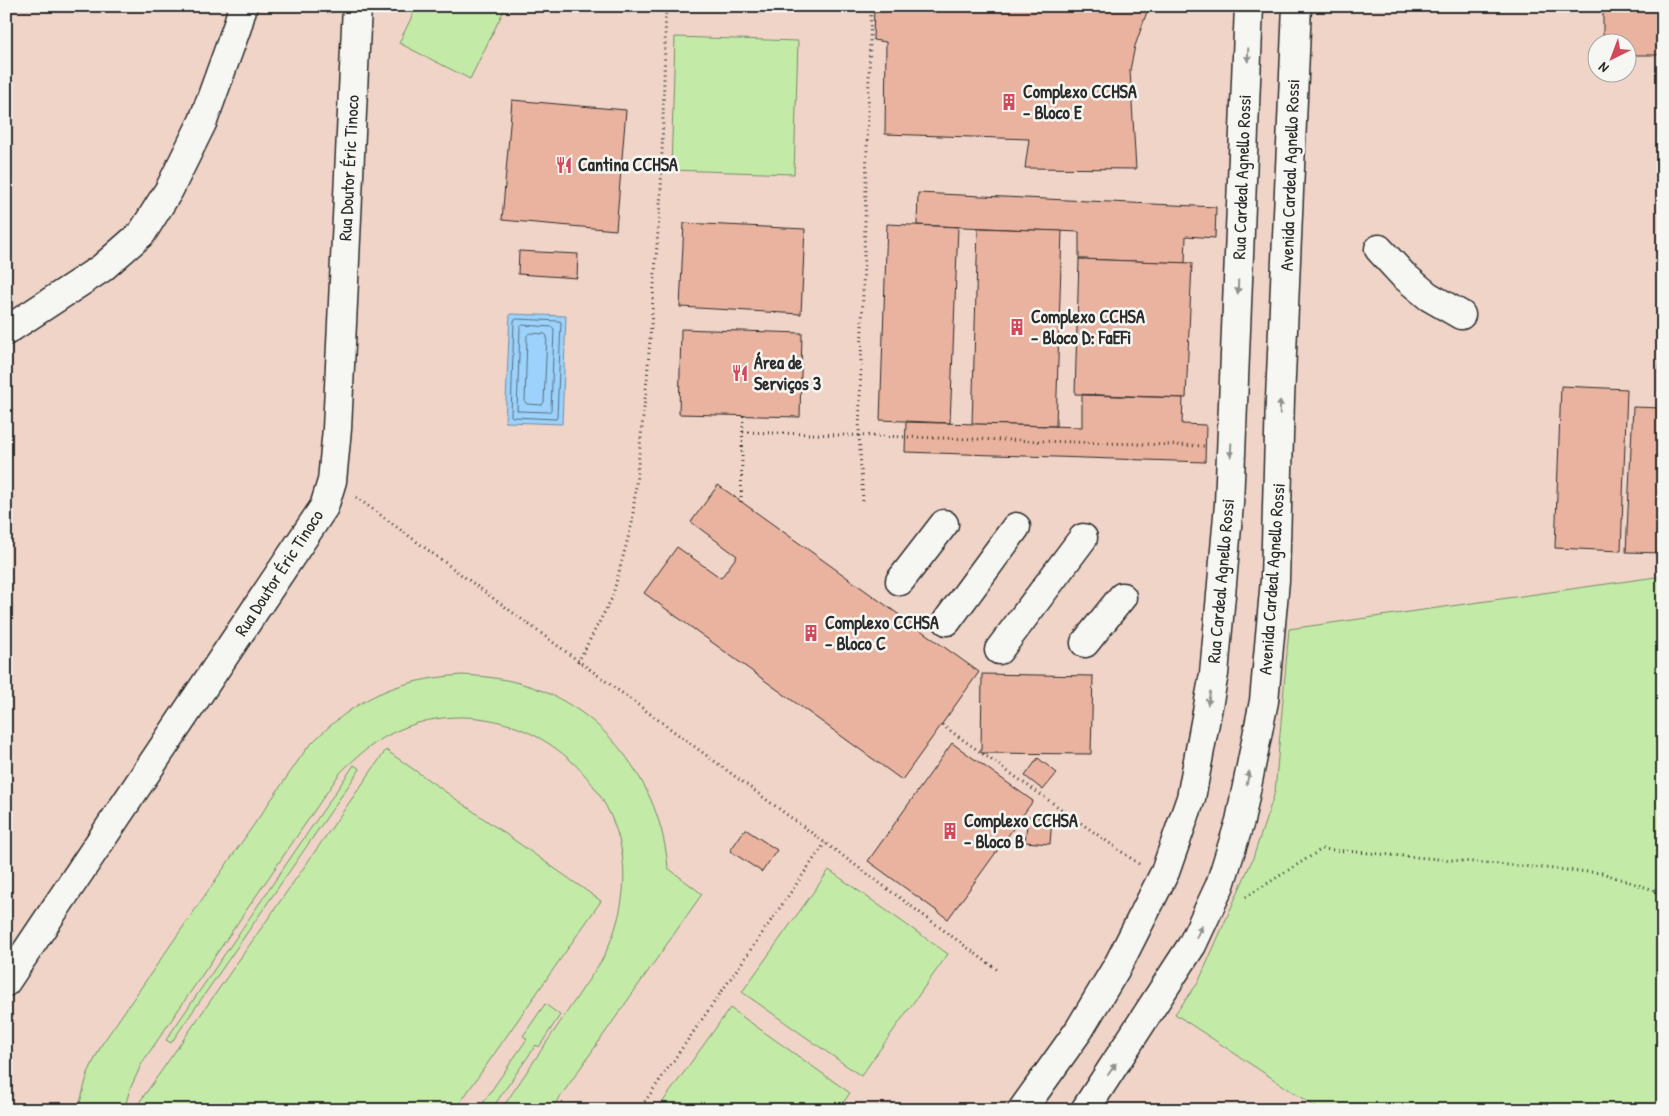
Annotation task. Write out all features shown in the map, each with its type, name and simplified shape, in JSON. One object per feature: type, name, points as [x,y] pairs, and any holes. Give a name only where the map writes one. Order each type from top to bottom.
[{"type":"street","points":[[6,331],[102,268],[142,233],[169,190],[203,121],[243,6]]},
{"type":"street","name":"Rua Doutor Éric Tinoco","points":[[6,982],[324,507],[332,480],[337,429],[357,6]]},
{"type":"street","name":"Rua Cardeal Agnello Rossi","points":[[1022,1110],[1079,1030],[1118,965],[1165,872],[1190,798],[1214,674],[1229,504],[1249,6]]},
{"type":"street","name":"Avenida Cardeal Agnello Rossi","points":[[1086,1110],[1192,945],[1220,885],[1240,821],[1264,701],[1275,580],[1296,6]]},
{"type":"street","points":[[1379,249],[1403,275],[1428,296],[1461,315]]},
{"type":"street","points":[[900,581],[944,524]]},
{"type":"street","points":[[947,621],[1016,527]]},
{"type":"street","points":[[999,650],[1083,538]]},
{"type":"street","points":[[1085,643],[1122,597]]},
{"type":"path","points":[[578,662],[612,598],[632,523],[647,379],[660,201],[666,6]]},
{"type":"path","points":[[863,501],[859,435],[870,6]]},
{"type":"path","points":[[741,502],[743,416]]},
{"type":"path","points":[[743,432],[1231,446]]},
{"type":"path","points":[[332,480],[999,971]]},
{"type":"path","points":[[942,725],[1138,863],[1165,872]]},
{"type":"path","points":[[639,1110],[825,843]]},
{"type":"path","points":[[1220,885],[1244,898],[1322,849],[1602,873],[1663,894]]},
{"type":"shaded area","points":[[6,6],[1663,6],[1663,1110],[6,1110]]},
{"type":"green space","points":[[417,6],[506,6],[470,79],[399,43]]},
{"type":"green space","points":[[675,37],[798,41],[794,174],[671,170]]},
{"type":"green space","points":[[1663,576],[1663,1110],[1320,1110],[1175,1014],[1198,983],[1253,858],[1275,792],[1289,629]]},
{"type":"green space","points":[[462,675],[512,681],[549,694],[577,709],[601,729],[622,752],[640,778],[654,806],[663,837],[668,868],[702,894],[551,1110],[501,1110],[602,960],[609,946],[619,917],[622,901],[624,870],[619,839],[606,806],[587,778],[563,754],[534,735],[503,723],[470,717],[435,719],[401,729],[368,748],[340,773],[142,1063],[130,1089],[124,1110],[78,1110],[88,1073],[102,1044],[307,748],[342,716],[359,704],[377,695],[416,681]]},
{"type":"green space","points":[[386,750],[601,901],[455,1110],[134,1110]]},
{"type":"green space","points":[[354,765],[360,769],[171,1043],[166,1040]]},
{"type":"green space","points":[[829,870],[948,954],[861,1076],[742,992]]},
{"type":"green space","points":[[545,1004],[560,1015],[539,1047],[536,1045],[491,1110],[478,1110],[527,1039],[523,1036]]},
{"type":"green space","points":[[730,1008],[850,1093],[838,1110],[657,1110]]},
{"type":"water","points":[[510,314],[566,316],[562,424],[505,422]]},
{"type":"building","name":"Complexo CCHSA - Bloco E","points":[[874,6],[1149,6],[1135,46],[1130,70],[1136,169],[1025,168],[1029,139],[885,134],[886,42],[873,40]]},
{"type":"building","points":[[1603,6],[1663,6],[1663,55],[1636,55],[1636,32],[1603,32]]},
{"type":"building","name":"Cantina CCHSA","points":[[512,100],[626,110],[616,230],[502,220]]},
{"type":"building","name":"Complexo CCHSA - Bloco D: FaEFi","points":[[918,193],[1216,207],[1215,238],[1186,236],[1185,263],[1079,259],[1079,232],[917,225]]},
{"type":"building","points":[[684,223],[805,229],[801,314],[680,307]]},
{"type":"building","points":[[887,224],[958,227],[950,423],[880,420]]},
{"type":"building","name":"Complexo CCHSA - Bloco D: FaEFi","points":[[978,228],[1062,231],[1056,426],[972,424]]},
{"type":"building","points":[[519,251],[578,254],[577,278],[518,274]]},
{"type":"building","name":"Complexo CCHSA - Bloco D: FaEFi","points":[[1079,259],[1192,263],[1186,398],[1075,394]]},
{"type":"building","points":[[1663,270],[1663,375],[1659,374]]},
{"type":"building","name":"Área de Serviços 3","points":[[681,329],[802,333],[800,417],[679,414]]},
{"type":"building","points":[[1561,386],[1627,389],[1621,551],[1555,548]]},
{"type":"building","name":"Complexo CCHSA - Bloco D: FaEFi","points":[[1082,395],[1183,398],[1182,424],[1206,425],[1205,462],[905,452],[906,422],[1082,427]]},
{"type":"building","points":[[1633,407],[1663,408],[1663,553],[1626,552]]},
{"type":"building","name":"Complexo CCHSA - Bloco C","points":[[718,485],[979,672],[902,780],[644,593],[677,547],[721,578],[737,556],[691,522]]},
{"type":"building","points":[[982,674],[1093,676],[1091,754],[981,753]]},
{"type":"building","name":"Complexo CCHSA - Bloco B","points":[[952,743],[1033,801],[948,919],[868,861]]},
{"type":"building","name":"Complexo CCHSA - Bloco B","points":[[1038,758],[1057,773],[1043,790],[1025,776]]},
{"type":"building","points":[[1028,816],[1052,819],[1050,844],[1025,842]]},
{"type":"building","points":[[745,829],[777,850],[762,872],[730,851]]},
{"type":"place","name":"Complexo CCHSA - Bloco E","points":[[1009,102]]},
{"type":"place","name":"Cantina CCHSA","points":[[564,165]]},
{"type":"place","name":"Complexo CCHSA - Bloco D: FaEFi","points":[[1017,327]]},
{"type":"place","name":"Área de Serviços 3","points":[[740,373]]},
{"type":"place","name":"Complexo CCHSA - Bloco C","points":[[811,633]]},
{"type":"place","name":"Complexo CCHSA - Bloco B","points":[[950,831]]}]
